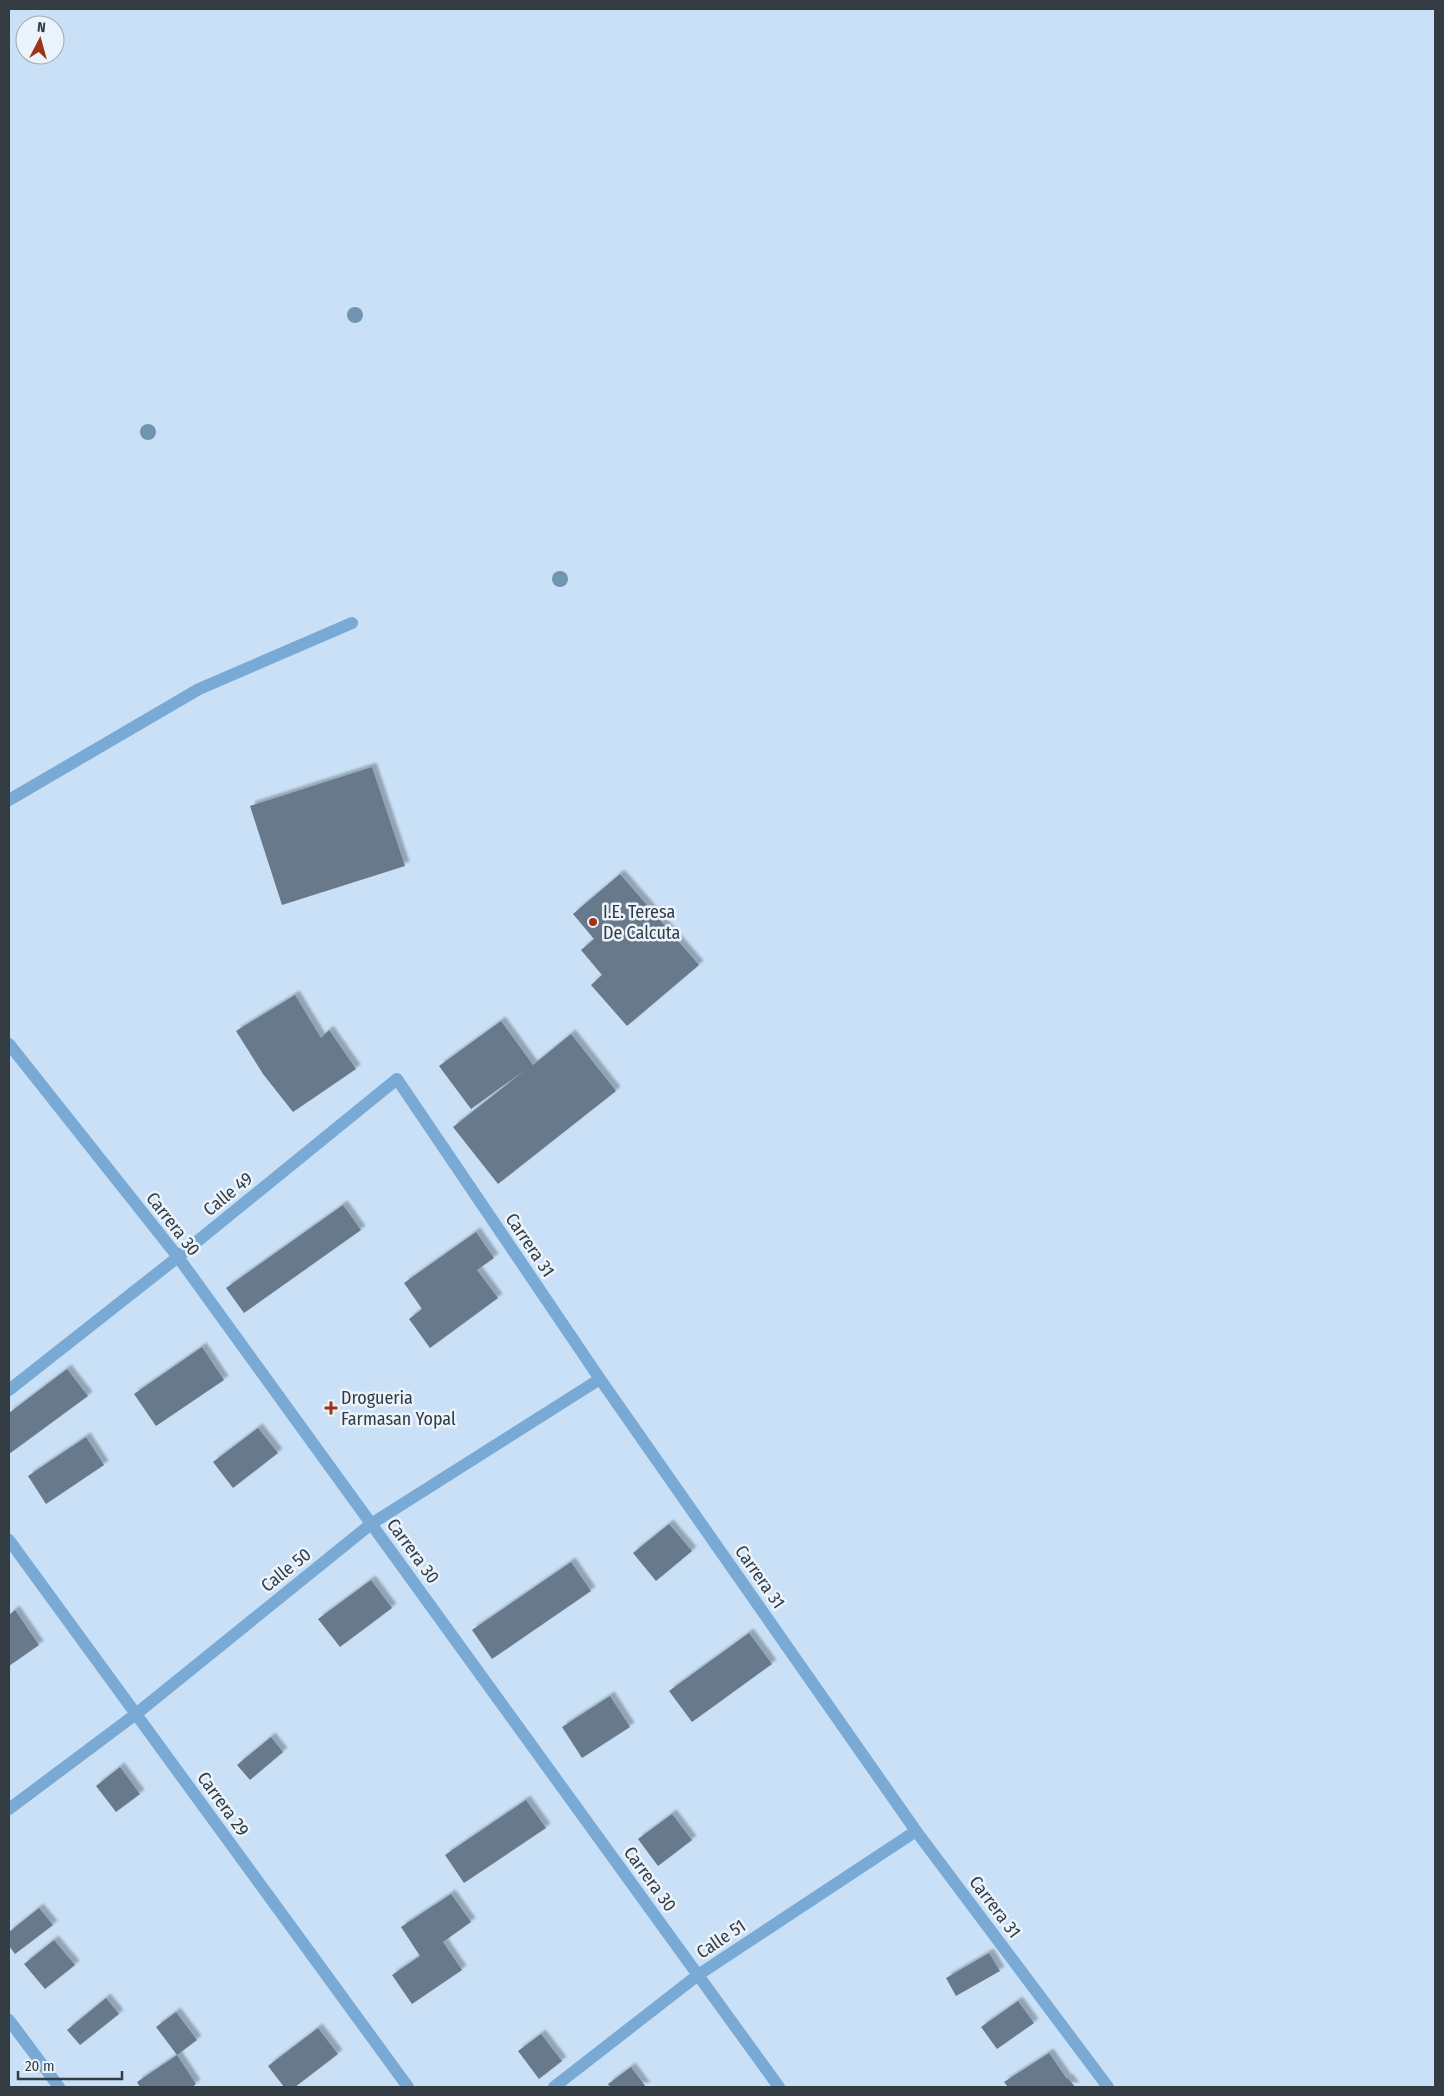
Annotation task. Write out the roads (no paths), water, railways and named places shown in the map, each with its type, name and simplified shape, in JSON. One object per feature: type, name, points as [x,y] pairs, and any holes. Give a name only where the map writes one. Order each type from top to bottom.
[{"type":"street","points":[[9,800],[199,689],[352,623]]},
{"type":"street","name":"Carrera 30","points":[[9,1044],[178,1257],[779,2087]]},
{"type":"street","name":"Calle 49","points":[[9,1390],[178,1257],[397,1079]]},
{"type":"street","name":"Carrera 31","points":[[397,1079],[600,1380],[916,1831],[1108,2087]]},
{"type":"street","name":"Calle 50","points":[[9,1809],[136,1714],[371,1524],[600,1380]]},
{"type":"street","name":"Carrera 29","points":[[9,1540],[408,2087]]},
{"type":"street","name":"Calle 51","points":[[554,2087],[698,1975],[916,1831]]},
{"type":"street","points":[[9,2020],[59,2087]]},
{"type":"place","name":"I.E. Teresa De Calcuta","points":[[593,922]]},
{"type":"place","name":"Drogueria Farmasan Yopal","points":[[331,1408]]}]
